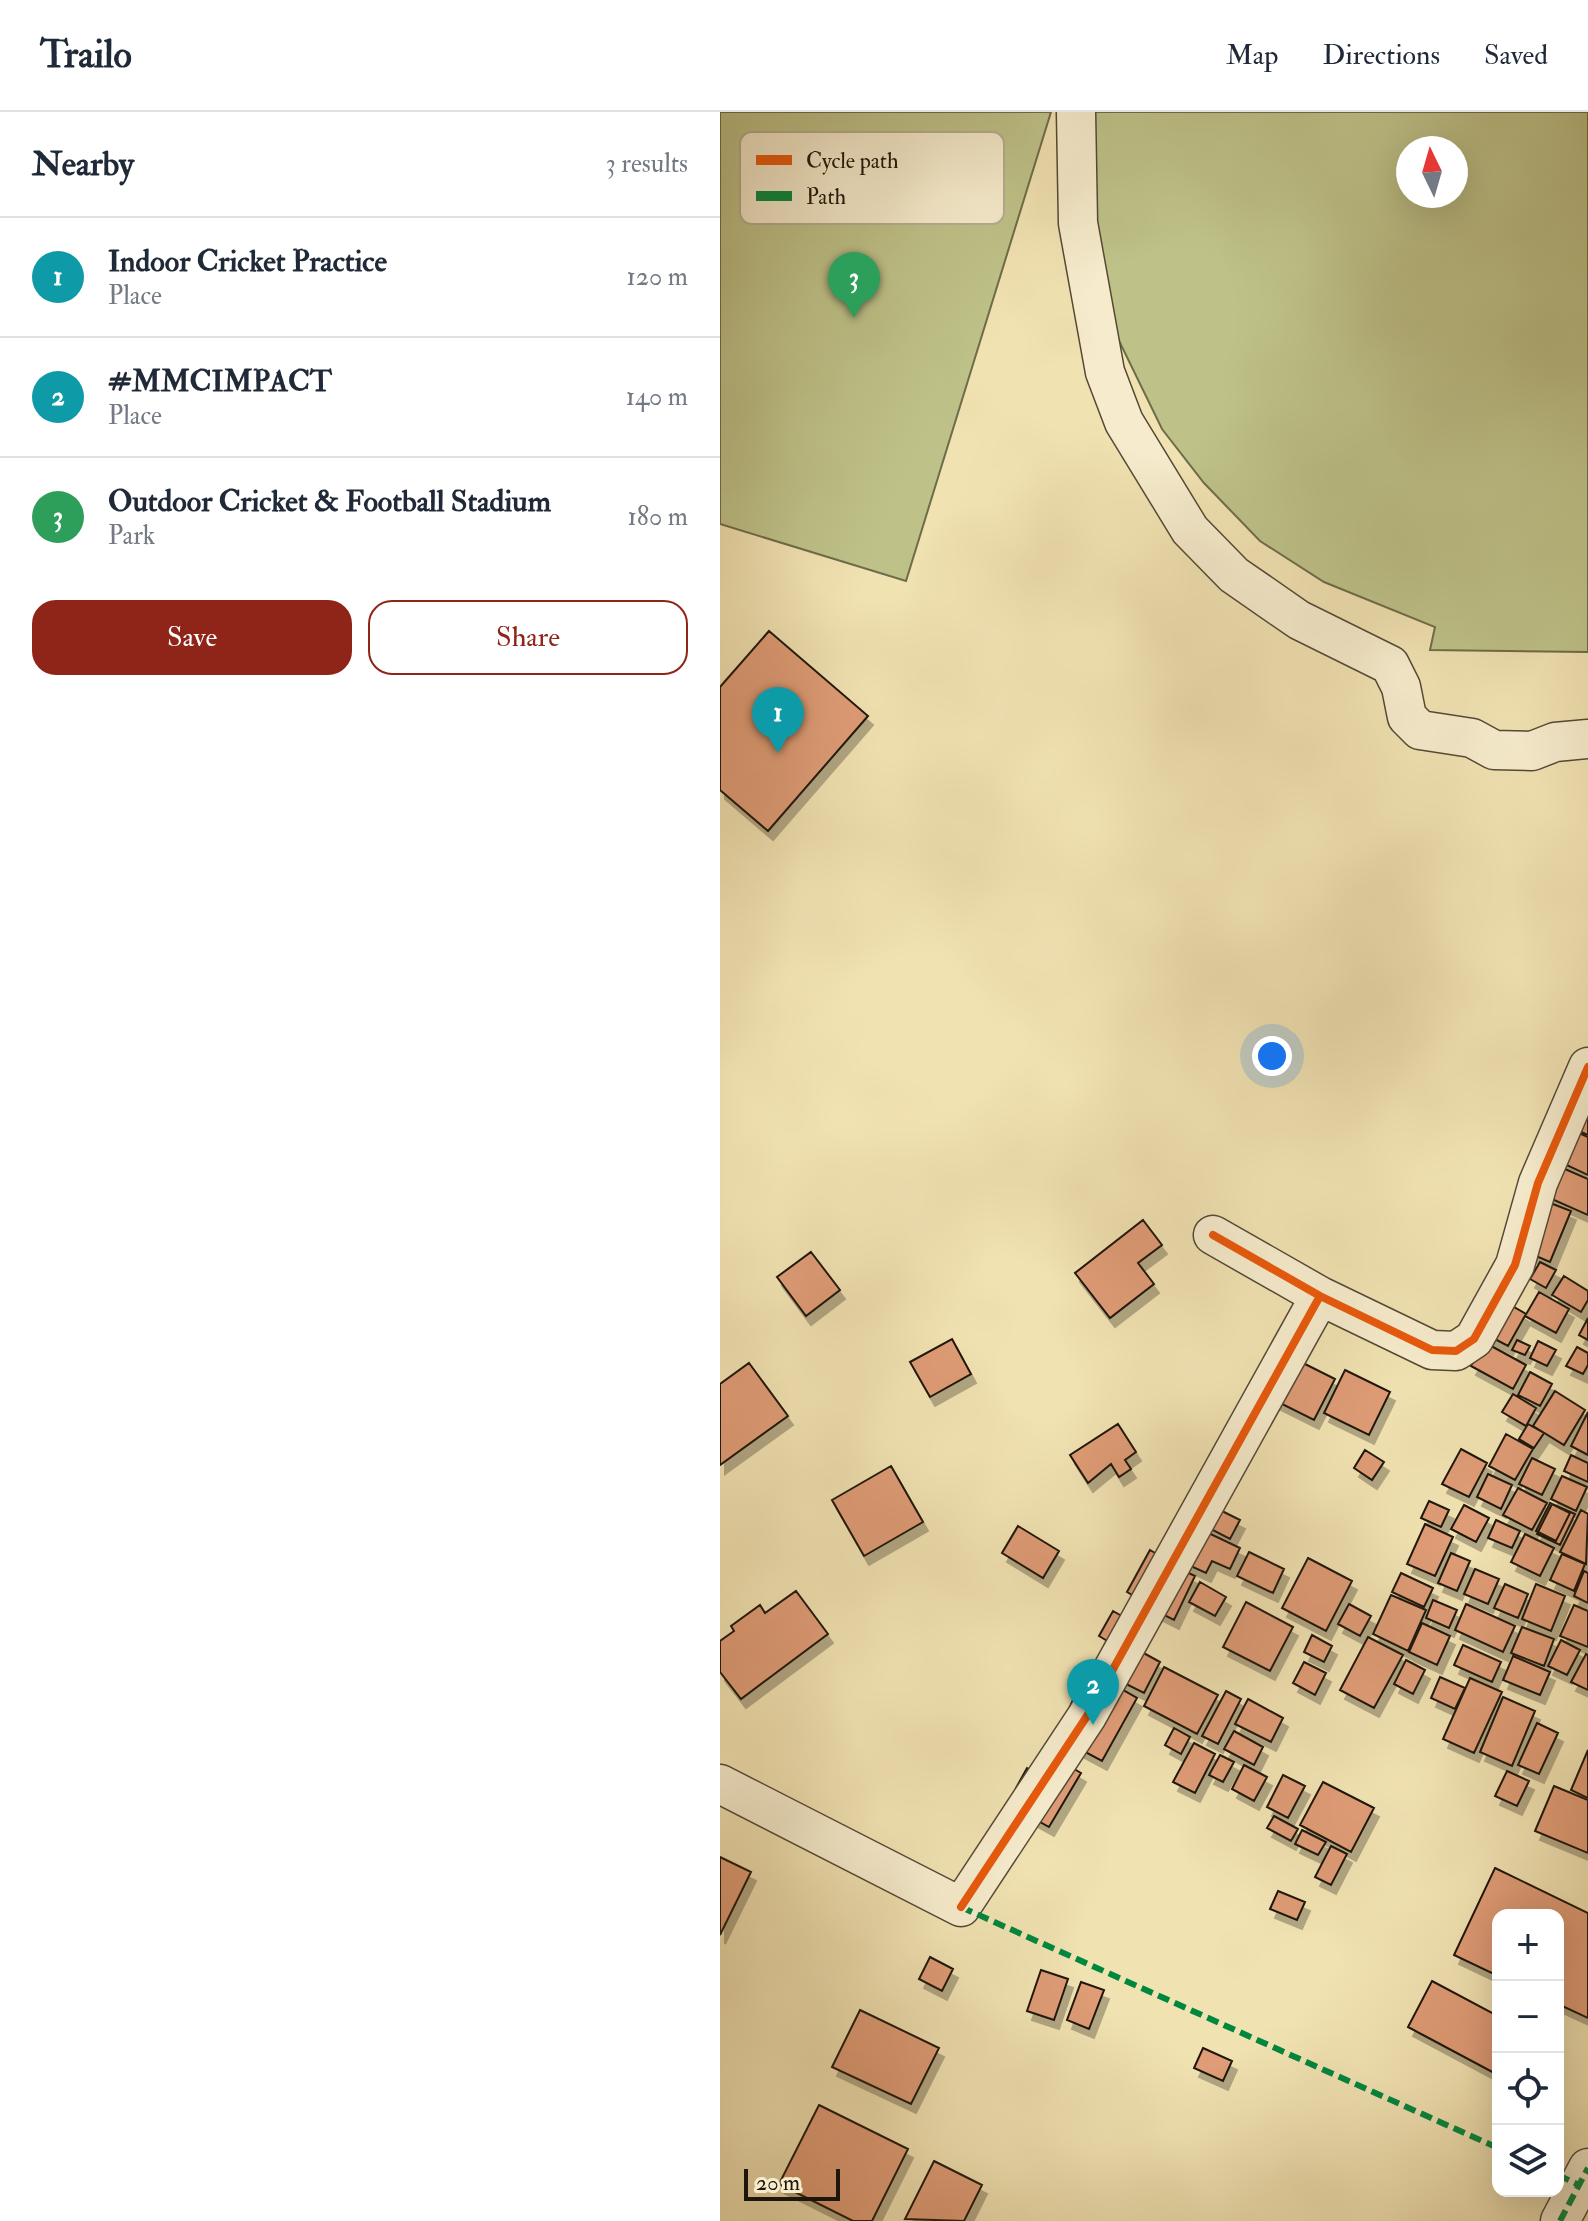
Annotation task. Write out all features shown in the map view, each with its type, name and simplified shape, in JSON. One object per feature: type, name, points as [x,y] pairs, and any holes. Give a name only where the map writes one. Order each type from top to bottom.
[{"type":"street","points":[[1076,112],[1078,223],[1105,372],[1124,422],[1190,530],[1234,575],[1299,620],[1390,665],[1401,687],[1407,717],[1420,730],[1472,738],[1494,750],[1532,751],[1555,742],[1588,739]]},
{"type":"street","points":[[1213,1235],[1320,1296],[1432,1350],[1456,1351],[1474,1339],[1515,1265],[1538,1183],[1588,1067]]},
{"type":"street","points":[[720,1784],[961,1907],[1087,1716],[1320,1296]]},
{"type":"street","points":[[1560,2221],[1588,2168]]},
{"type":"green space","points":[[720,112],[1051,112],[906,581],[720,524]]},
{"type":"green space","points":[[1086,112],[1588,112],[1588,652],[1430,650],[1435,627],[1324,582],[1260,541],[1204,483],[1162,429],[1105,312]]},
{"type":"building","points":[[769,631],[868,716],[768,831],[720,790],[720,687]]},
{"type":"building","points":[[1588,1108],[1588,1135],[1573,1128]]},
{"type":"building","points":[[1572,1130],[1588,1137],[1588,1175],[1558,1161]]},
{"type":"building","points":[[1558,1166],[1588,1179],[1588,1215],[1545,1196]]},
{"type":"building","points":[[1545,1201],[1571,1211],[1550,1262],[1524,1251]]},
{"type":"building","points":[[1143,1220],[1162,1245],[1138,1263],[1154,1284],[1110,1318],[1075,1273]]},
{"type":"building","points":[[811,1252],[840,1290],[806,1316],[777,1277]]},
{"type":"building","points":[[1540,1262],[1556,1270],[1546,1288],[1530,1279]]},
{"type":"building","points":[[1564,1276],[1588,1291],[1588,1300],[1581,1312],[1552,1295]]},
{"type":"building","points":[[1539,1292],[1569,1309],[1556,1333],[1525,1316]]},
{"type":"building","points":[[1507,1303],[1526,1314],[1508,1346],[1489,1336]]},
{"type":"building","points":[[1588,1318],[1588,1340],[1579,1335]]},
{"type":"building","points":[[952,1339],[971,1374],[930,1397],[910,1362]]},
{"type":"building","points":[[1517,1340],[1530,1346],[1525,1355],[1512,1350]]},
{"type":"building","points":[[1538,1341],[1556,1350],[1547,1366],[1530,1358]]},
{"type":"building","points":[[1484,1342],[1526,1365],[1513,1389],[1471,1366]]},
{"type":"building","points":[[1577,1347],[1588,1353],[1588,1365],[1583,1374],[1566,1366]]},
{"type":"building","points":[[1287,1355],[1335,1379],[1314,1420],[1266,1396]]},
{"type":"building","points":[[749,1363],[788,1416],[720,1465],[720,1384]]},
{"type":"building","points":[[1345,1370],[1390,1392],[1369,1435],[1324,1413]]},
{"type":"building","points":[[1530,1372],[1552,1384],[1540,1406],[1518,1395]]},
{"type":"building","points":[[1555,1391],[1585,1410],[1564,1445],[1533,1426]]},
{"type":"building","points":[[1513,1394],[1536,1408],[1526,1426],[1502,1412]]},
{"type":"building","points":[[1588,1412],[1588,1455],[1571,1446]]},
{"type":"building","points":[[1118,1424],[1136,1452],[1125,1460],[1131,1469],[1119,1477],[1111,1464],[1088,1483],[1070,1455]]},
{"type":"building","points":[[1528,1424],[1544,1433],[1534,1448],[1519,1439]]},
{"type":"building","points":[[1506,1434],[1533,1449],[1515,1480],[1489,1466]]},
{"type":"building","points":[[1461,1449],[1487,1463],[1469,1497],[1442,1484]]},
{"type":"building","points":[[1365,1450],[1384,1462],[1372,1480],[1354,1468]]},
{"type":"building","points":[[1571,1455],[1588,1463],[1588,1482],[1564,1471]]},
{"type":"building","points":[[1532,1458],[1555,1469],[1542,1495],[1519,1484]]},
{"type":"building","points":[[891,1466],[923,1522],[864,1556],[832,1500]]},
{"type":"building","points":[[1488,1474],[1512,1485],[1501,1509],[1477,1497]]},
{"type":"building","points":[[1562,1476],[1587,1487],[1576,1511],[1551,1499]]},
{"type":"building","points":[[1518,1488],[1547,1503],[1532,1530],[1503,1515]]},
{"type":"building","points":[[1429,1501],[1449,1510],[1441,1527],[1421,1518]]},
{"type":"building","points":[[1550,1503],[1570,1513],[1556,1541],[1536,1531]]},
{"type":"building","points":[[1552,1504],[1575,1514],[1560,1545],[1537,1534]]},
{"type":"building","points":[[1464,1505],[1489,1518],[1476,1542],[1451,1529]]},
{"type":"building","points":[[1214,1507],[1240,1520],[1230,1539],[1205,1526]]},
{"type":"building","points":[[1581,1510],[1588,1514],[1586,1564],[1560,1552]]},
{"type":"building","points":[[1496,1520],[1520,1531],[1512,1548],[1488,1538]]},
{"type":"building","points":[[1425,1524],[1453,1537],[1435,1576],[1407,1564]]},
{"type":"building","points":[[1018,1526],[1059,1551],[1043,1578],[1002,1553]]},
{"type":"building","points":[[1200,1529],[1240,1548],[1230,1569],[1212,1561],[1206,1573],[1184,1563]]},
{"type":"building","points":[[1525,1534],[1554,1548],[1540,1576],[1511,1562]]},
{"type":"building","points":[[1150,1550],[1162,1557],[1139,1599],[1127,1592]]},
{"type":"building","points":[[1249,1552],[1284,1569],[1273,1593],[1237,1576]]},
{"type":"building","points":[[1451,1553],[1470,1561],[1457,1591],[1438,1583]]},
{"type":"building","points":[[1562,1554],[1585,1564],[1574,1591],[1550,1580]]},
{"type":"building","points":[[1308,1558],[1352,1581],[1326,1631],[1282,1608]]},
{"type":"building","points":[[1165,1562],[1195,1576],[1174,1620],[1144,1605]]},
{"type":"building","points":[[1475,1569],[1499,1579],[1488,1604],[1464,1594]]},
{"type":"building","points":[[1584,1571],[1588,1573],[1588,1603],[1574,1596]]},
{"type":"building","points":[[1401,1573],[1433,1588],[1424,1607],[1392,1592]]},
{"type":"building","points":[[1200,1582],[1226,1597],[1215,1616],[1189,1602]]},
{"type":"building","points":[[1505,1584],[1528,1594],[1518,1618],[1494,1608]]},
{"type":"building","points":[[1536,1584],[1565,1596],[1551,1631],[1522,1619]]},
{"type":"building","points":[[796,1591],[828,1634],[741,1699],[720,1672],[720,1641],[734,1631],[731,1626],[760,1605],[765,1613]]},
{"type":"building","points":[[1391,1595],[1426,1610],[1408,1651],[1373,1634]]},
{"type":"building","points":[[1433,1600],[1457,1610],[1449,1628],[1426,1618]]},
{"type":"building","points":[[1246,1602],[1293,1627],[1270,1671],[1223,1647]]},
{"type":"building","points":[[1349,1604],[1371,1616],[1360,1636],[1338,1624]]},
{"type":"building","points":[[1466,1604],[1515,1626],[1503,1652],[1455,1630]]},
{"type":"building","points":[[1574,1605],[1588,1611],[1588,1647],[1560,1636]]},
{"type":"building","points":[[1113,1611],[1134,1623],[1119,1648],[1099,1636]]},
{"type":"building","points":[[1422,1623],[1450,1636],[1437,1665],[1409,1652]]},
{"type":"building","points":[[1522,1627],[1554,1639],[1544,1666],[1511,1653]]},
{"type":"building","points":[[1312,1635],[1332,1646],[1324,1662],[1304,1652]]},
{"type":"building","points":[[1368,1637],[1403,1655],[1374,1708],[1340,1690]]},
{"type":"building","points":[[1561,1640],[1580,1650],[1567,1675],[1548,1666]]},
{"type":"building","points":[[1129,1645],[1160,1662],[1144,1693],[1112,1677]]},
{"type":"building","points":[[1463,1645],[1501,1662],[1492,1682],[1454,1665]]},
{"type":"building","points":[[1588,1655],[1588,1690],[1571,1682]]},
{"type":"building","points":[[1513,1656],[1550,1672],[1540,1695],[1503,1680]]},
{"type":"building","points":[[1406,1660],[1425,1670],[1413,1694],[1394,1684]]},
{"type":"building","points":[[1304,1662],[1326,1673],[1315,1695],[1293,1683]]},
{"type":"building","points":[[1164,1667],[1218,1695],[1197,1734],[1144,1706]]},
{"type":"building","points":[[1093,1673],[1137,1698],[1102,1761],[1057,1737],[1075,1695],[1079,1697]]},
{"type":"building","points":[[1440,1677],[1465,1688],[1455,1709],[1431,1698]]},
{"type":"building","points":[[1470,1678],[1502,1692],[1474,1753],[1443,1739]]},
{"type":"building","points":[[1226,1691],[1241,1699],[1218,1744],[1202,1736]]},
{"type":"building","points":[[1503,1697],[1535,1711],[1512,1766],[1480,1752]]},
{"type":"building","points":[[1248,1699],[1283,1718],[1271,1742],[1235,1724]]},
{"type":"building","points":[[1537,1723],[1558,1733],[1539,1774],[1518,1765]]},
{"type":"building","points":[[1174,1728],[1190,1737],[1181,1754],[1165,1745]]},
{"type":"building","points":[[1234,1731],[1263,1747],[1254,1765],[1224,1749]]},
{"type":"building","points":[[1194,1743],[1215,1754],[1195,1793],[1173,1782]]},
{"type":"building","points":[[1588,1750],[1588,1798],[1571,1790]]},
{"type":"building","points":[[1045,1752],[1081,1773],[1049,1827],[1013,1807],[1022,1791],[1016,1788],[1027,1768],[1034,1772]]},
{"type":"building","points":[[1220,1755],[1234,1762],[1223,1782],[1209,1775]]},
{"type":"building","points":[[1244,1765],[1267,1777],[1254,1801],[1232,1789]]},
{"type":"building","points":[[1507,1771],[1529,1781],[1517,1806],[1495,1796]]},
{"type":"building","points":[[1283,1775],[1305,1786],[1288,1818],[1267,1807]]},
{"type":"building","points":[[1323,1782],[1374,1808],[1351,1852],[1300,1825]]},
{"type":"building","points":[[1554,1786],[1588,1800],[1588,1853],[1535,1831]]},
{"type":"building","points":[[1274,1816],[1298,1829],[1291,1841],[1267,1828]]},
{"type":"building","points":[[1302,1830],[1326,1842],[1318,1855],[1295,1844]]},
{"type":"building","points":[[1331,1846],[1347,1854],[1331,1885],[1315,1877]]},
{"type":"building","points":[[720,1857],[751,1872],[720,1935]]},
{"type":"building","points":[[1495,1868],[1588,1913],[1588,2018],[1564,2007],[1564,1909],[1492,1909],[1492,1973],[1454,1955]]},
{"type":"building","points":[[1278,1891],[1305,1902],[1297,1920],[1270,1909]]},
{"type":"building","points":[[930,1957],[953,1969],[942,1991],[919,1979]]},
{"type":"building","points":[[1041,1970],[1068,1979],[1054,2020],[1027,2011]]},
{"type":"building","points":[[1432,1981],[1492,2013],[1492,2072],[1408,2027]]},
{"type":"building","points":[[1081,1982],[1104,1990],[1089,2029],[1067,2020]]},
{"type":"building","points":[[860,2010],[939,2048],[911,2104],[832,2067]]},
{"type":"building","points":[[1203,2048],[1232,2061],[1223,2081],[1194,2068]]},
{"type":"building","points":[[819,2105],[908,2149],[872,2221],[853,2221],[779,2184]]},
{"type":"building","points":[[934,2161],[982,2185],[964,2221],[905,2219]]},
{"type":"marked path","points":[[961,1907],[1492,2145]]},
{"type":"marked path","points":[[1560,2221],[1588,2168]]},
{"type":"marked path","points":[[1564,2178],[1579,2185]]},
{"type":"cycle path","points":[[1320,1296],[1432,1350],[1456,1351],[1474,1339],[1515,1265],[1538,1183],[1588,1067]]},
{"type":"cycle path","points":[[961,1907],[1087,1716],[1320,1296],[1213,1235]]},
{"type":"place","name":"Outdoor Cricket & Football Stadium","points":[[854,318]]},
{"type":"place","name":"Indoor Cricket Practice","points":[[778,753]]},
{"type":"place","name":"#MMCIMPACT","points":[[1093,1725]]}]
